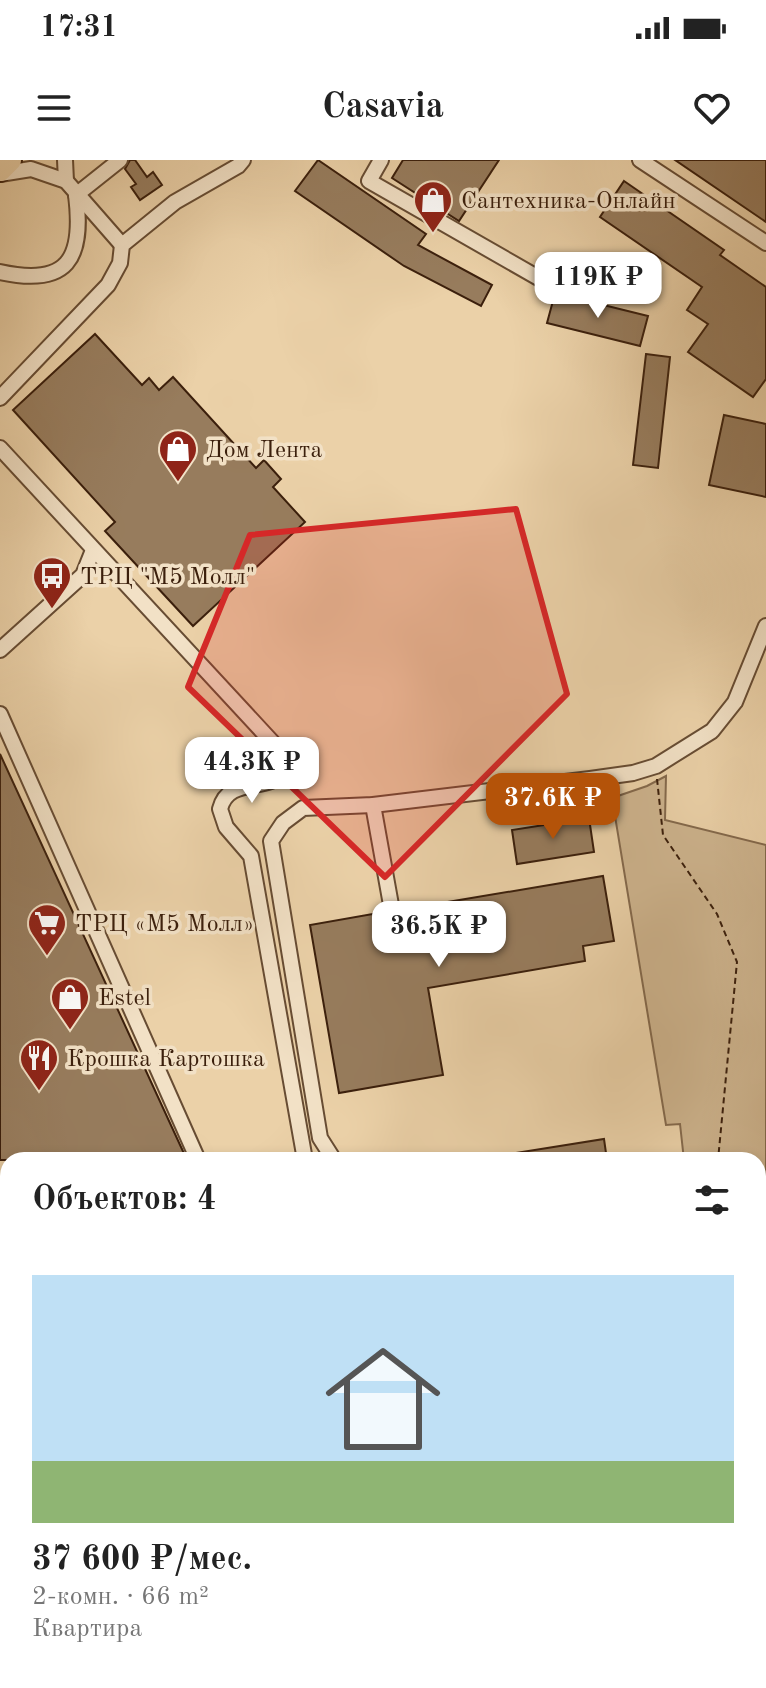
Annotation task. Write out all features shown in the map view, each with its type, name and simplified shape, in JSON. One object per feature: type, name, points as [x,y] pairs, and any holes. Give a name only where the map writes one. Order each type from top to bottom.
[{"type":"highway","points":[[0,172],[10,160]]},
{"type":"street","points":[[65,160],[66,181],[122,245]]},
{"type":"street","points":[[76,195],[120,160]]},
{"type":"street","points":[[0,398],[108,285],[120,263],[122,245],[175,202],[238,166],[243,160]]},
{"type":"street","points":[[381,160],[369,181],[556,288]]},
{"type":"street","points":[[640,160],[766,243]]},
{"type":"street","points":[[0,172],[31,169],[66,181]]},
{"type":"street","points":[[0,272],[35,278],[48,275],[67,262],[78,241],[80,229],[76,195]]},
{"type":"street","points":[[0,448],[274,744],[284,762],[285,773],[276,781],[235,788],[227,793],[220,809],[226,827],[251,856],[304,1152]]},
{"type":"street","points":[[0,650],[83,575],[93,550]]},
{"type":"street","points":[[329,1152],[320,1138],[271,841],[283,823],[303,808],[373,805],[590,779],[633,773],[656,766],[712,731],[735,702],[766,626]]},
{"type":"street","points":[[0,714],[194,1152]]},
{"type":"street","points":[[373,805],[391,905]]},
{"type":"path","points":[[656,766],[663,835],[717,914],[737,962],[719,1152]]},
{"type":"highlighted area","points":[[516,509],[567,694],[385,877],[188,687],[250,535]]},
{"type":"shaded area","points":[[666,776],[665,820],[766,845],[766,1152],[683,1152],[680,1124],[666,1125],[612,798]]},
{"type":"building","points":[[130,160],[135,160],[147,177],[153,172],[162,185],[140,200],[131,187],[136,184],[125,169]]},
{"type":"building","points":[[318,160],[426,234],[418,245],[492,285],[481,306],[404,266],[295,191]]},
{"type":"building","points":[[403,160],[499,160],[459,221],[392,178]]},
{"type":"building","points":[[675,160],[766,160],[766,222]]},
{"type":"building","points":[[624,181],[724,250],[720,255],[766,287],[766,379],[753,397],[688,352],[708,324],[687,310],[702,287],[600,217]]},
{"type":"building","points":[[563,295],[648,316],[640,346],[547,323],[554,297]]},
{"type":"building","name":"Дом Лента","points":[[95,334],[142,385],[149,378],[159,390],[173,377],[256,468],[264,460],[281,479],[273,487],[305,522],[193,626],[105,531],[115,522],[13,410]]},
{"type":"building","points":[[646,354],[670,357],[658,468],[633,465]]},
{"type":"building","points":[[724,415],[766,424],[766,497],[709,485]]},
{"type":"building","name":"ТРЦ «М5 Молл»","points":[[0,754],[183,1152],[0,1152]]},
{"type":"building","points":[[589,818],[594,852],[517,864],[512,830]]},
{"type":"building","points":[[603,876],[614,941],[583,946],[585,961],[428,988],[443,1075],[339,1093],[310,925],[384,912],[392,915],[400,910]]},
{"type":"building","points":[[604,1139],[606,1152],[523,1152]]},
{"type":"place","name":"Сантехника-Онлайн","points":[[433,234]]},
{"type":"place","name":"Дом Лента","points":[[178,483]]},
{"type":"place","name":"ТРЦ \"М5 Молл\"","points":[[52,610]]},
{"type":"place","name":"ТРЦ «М5 Молл»","points":[[47,957]]},
{"type":"place","name":"Estel","points":[[70,1031]]},
{"type":"place","name":"Крошка Картошка","points":[[39,1092]]}]
